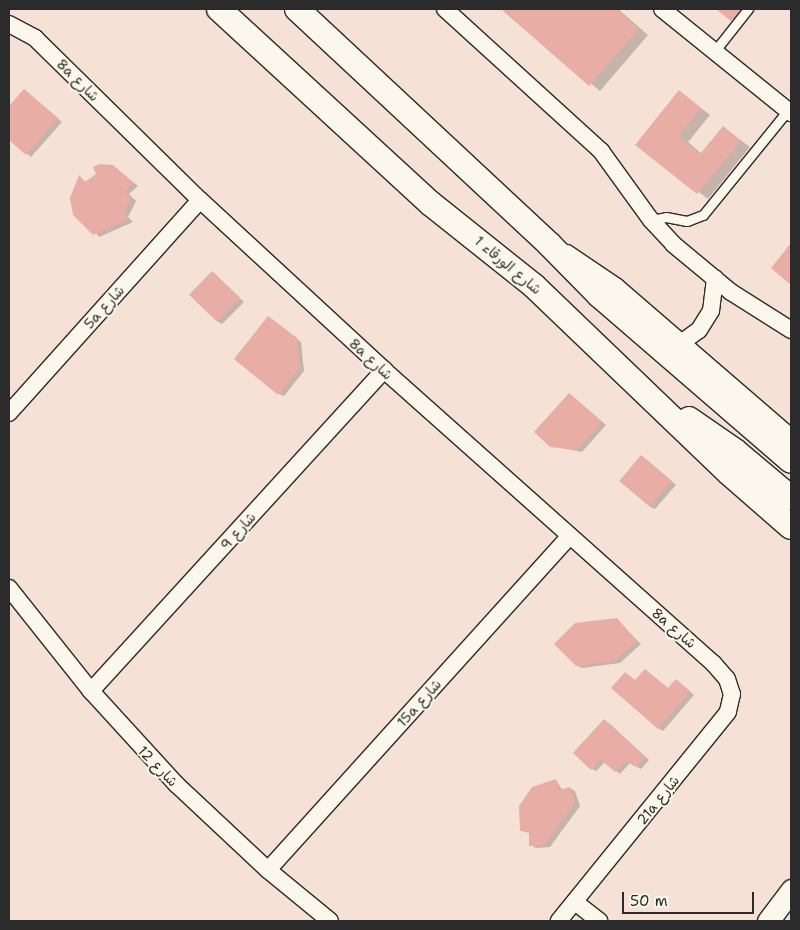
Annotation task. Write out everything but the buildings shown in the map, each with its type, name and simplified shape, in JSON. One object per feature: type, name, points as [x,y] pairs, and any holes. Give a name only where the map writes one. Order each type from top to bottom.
[{"type":"main road","name":"شارع الورقاء 1","points":[[219,9],[413,188],[534,286],[659,402],[729,473],[791,527]]},
{"type":"main road","points":[[308,13],[637,330],[791,460]]},
{"type":"main road","points":[[659,402],[714,436],[791,498]]},
{"type":"street","points":[[445,9],[601,152],[651,220],[673,244],[715,278],[791,330]]},
{"type":"street","points":[[670,11],[714,52],[790,112]]},
{"type":"street","name":"8a شارع","points":[[9,24],[35,38],[200,200],[384,370],[721,670],[732,694]]},
{"type":"street","name":"5a شارع","points":[[9,413],[200,200]]},
{"type":"street","points":[[549,244],[601,274],[791,437]]},
{"type":"street","points":[[681,343],[699,330],[711,311],[715,278]]},
{"type":"street","name":"شارع 9","points":[[92,691],[384,370]]},
{"type":"street","name":"15a شارع","points":[[268,870],[570,536]]},
{"type":"street","name":"شارع 12","points":[[9,588],[92,691],[176,784],[268,870],[330,921]]},
{"type":"street","name":"21a شارع","points":[[559,921],[719,725],[728,712],[732,694]]},
{"type":"street","points":[[768,921],[791,890]]},
{"type":"street","points":[[575,902],[598,921]]},
{"type":"lane","points":[[714,52],[748,9]]},
{"type":"lane","points":[[651,220],[666,217],[687,221],[703,215],[790,112]]}]
